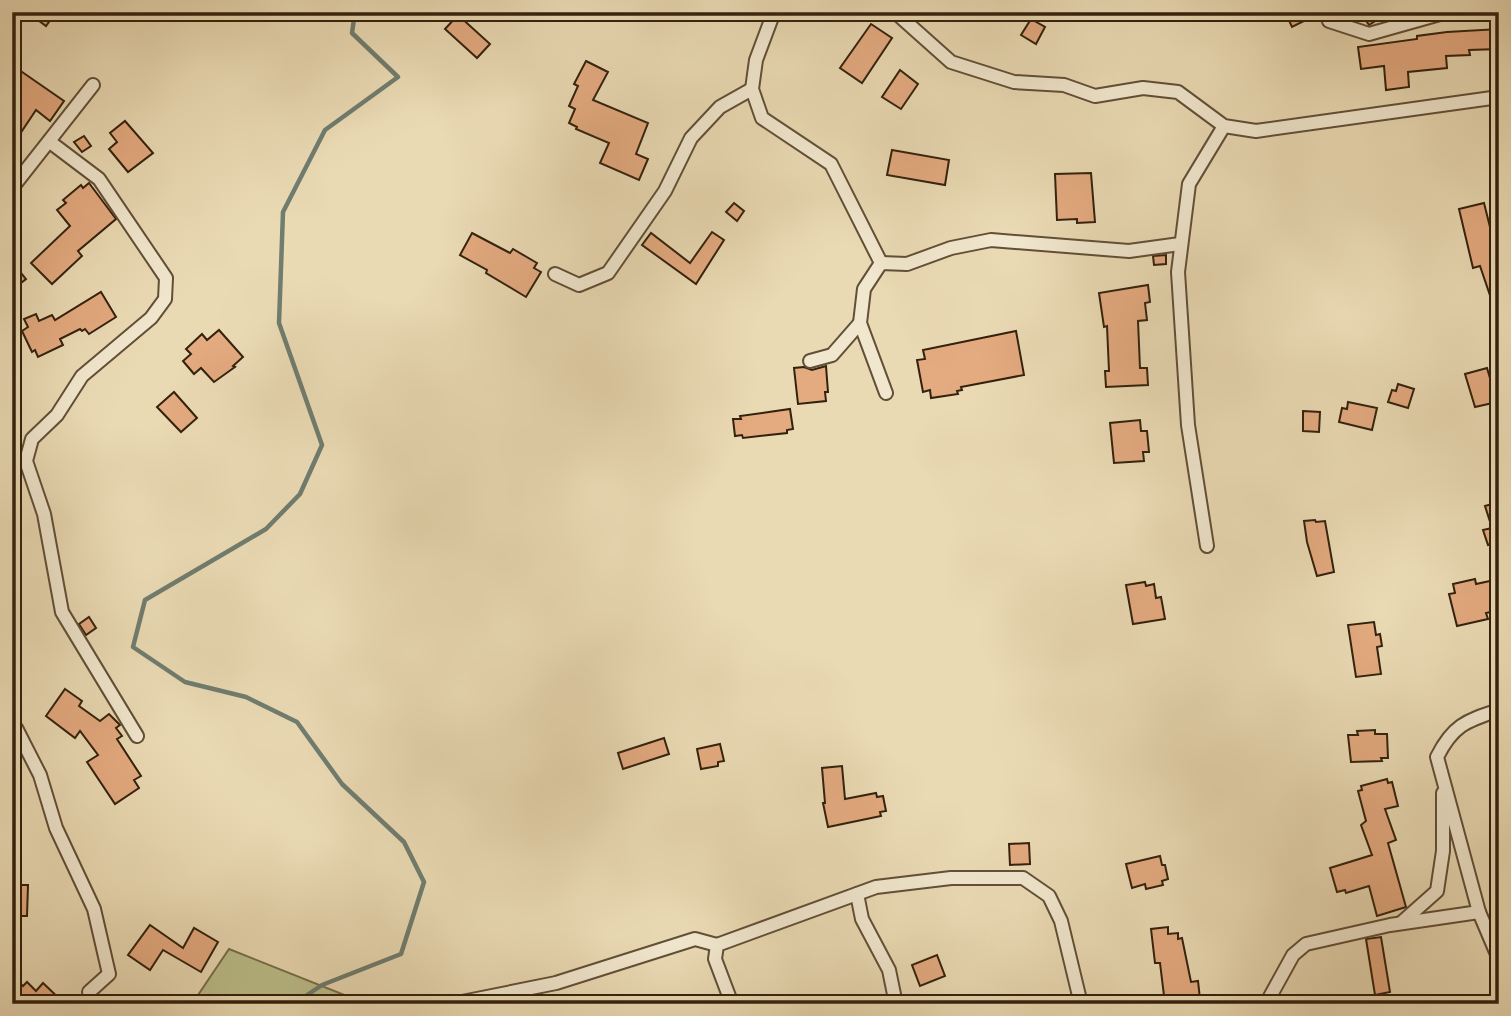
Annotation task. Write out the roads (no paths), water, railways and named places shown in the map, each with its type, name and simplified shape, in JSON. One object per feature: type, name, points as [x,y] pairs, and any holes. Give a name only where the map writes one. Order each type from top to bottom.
[{"type":"street","points":[[774,12],[756,60],[752,89],[762,118],[831,164],[881,263]]},
{"type":"street","points":[[895,12],[951,62],[1014,82],[1064,85],[1095,96],[1143,88],[1178,92],[1224,126],[1256,131],[1499,97]]},
{"type":"street","points":[[1329,21],[1369,34],[1447,12]]},
{"type":"street","points":[[12,188],[93,85]]},
{"type":"street","points":[[555,274],[579,285],[608,273],[665,191],[691,138],[720,107],[752,89]]},
{"type":"street","points":[[1207,546],[1188,425],[1178,272],[1189,184],[1224,126]]},
{"type":"street","points":[[50,142],[99,179],[166,278],[165,299],[151,318],[82,376],[57,415],[32,439],[26,461],[44,514],[62,612],[136,736]]},
{"type":"street","points":[[881,263],[908,264],[951,248],[991,240],[1129,251],[1180,244]]},
{"type":"street","points":[[881,263],[864,289],[860,323],[886,393]]},
{"type":"street","points":[[810,361],[832,355],[860,323]]},
{"type":"street","points":[[1499,710],[1469,720],[1447,737],[1437,757],[1479,912],[1499,959]]},
{"type":"street","points":[[12,727],[16,728],[40,775],[56,828],[94,909],[109,974],[89,992]]},
{"type":"street","points":[[1400,924],[1437,891],[1443,851],[1443,782]]},
{"type":"street","points":[[452,1004],[556,983],[695,939],[717,945],[876,887],[951,878],[1023,878],[1049,896],[1061,921],[1081,1004]]},
{"type":"street","points":[[857,894],[862,919],[889,970],[896,1004]]},
{"type":"street","points":[[1266,1004],[1293,954],[1306,944],[1400,924],[1479,912]]},
{"type":"street","points":[[717,945],[715,959],[732,1004]]},
{"type":"waterway","points":[[294,1004],[322,985],[401,954],[424,882],[404,842],[342,784],[297,722],[246,697],[185,682],[133,647],[145,600],[266,529],[300,494],[322,445],[279,323],[283,212],[325,130],[398,77],[352,33],[355,12]]}]
